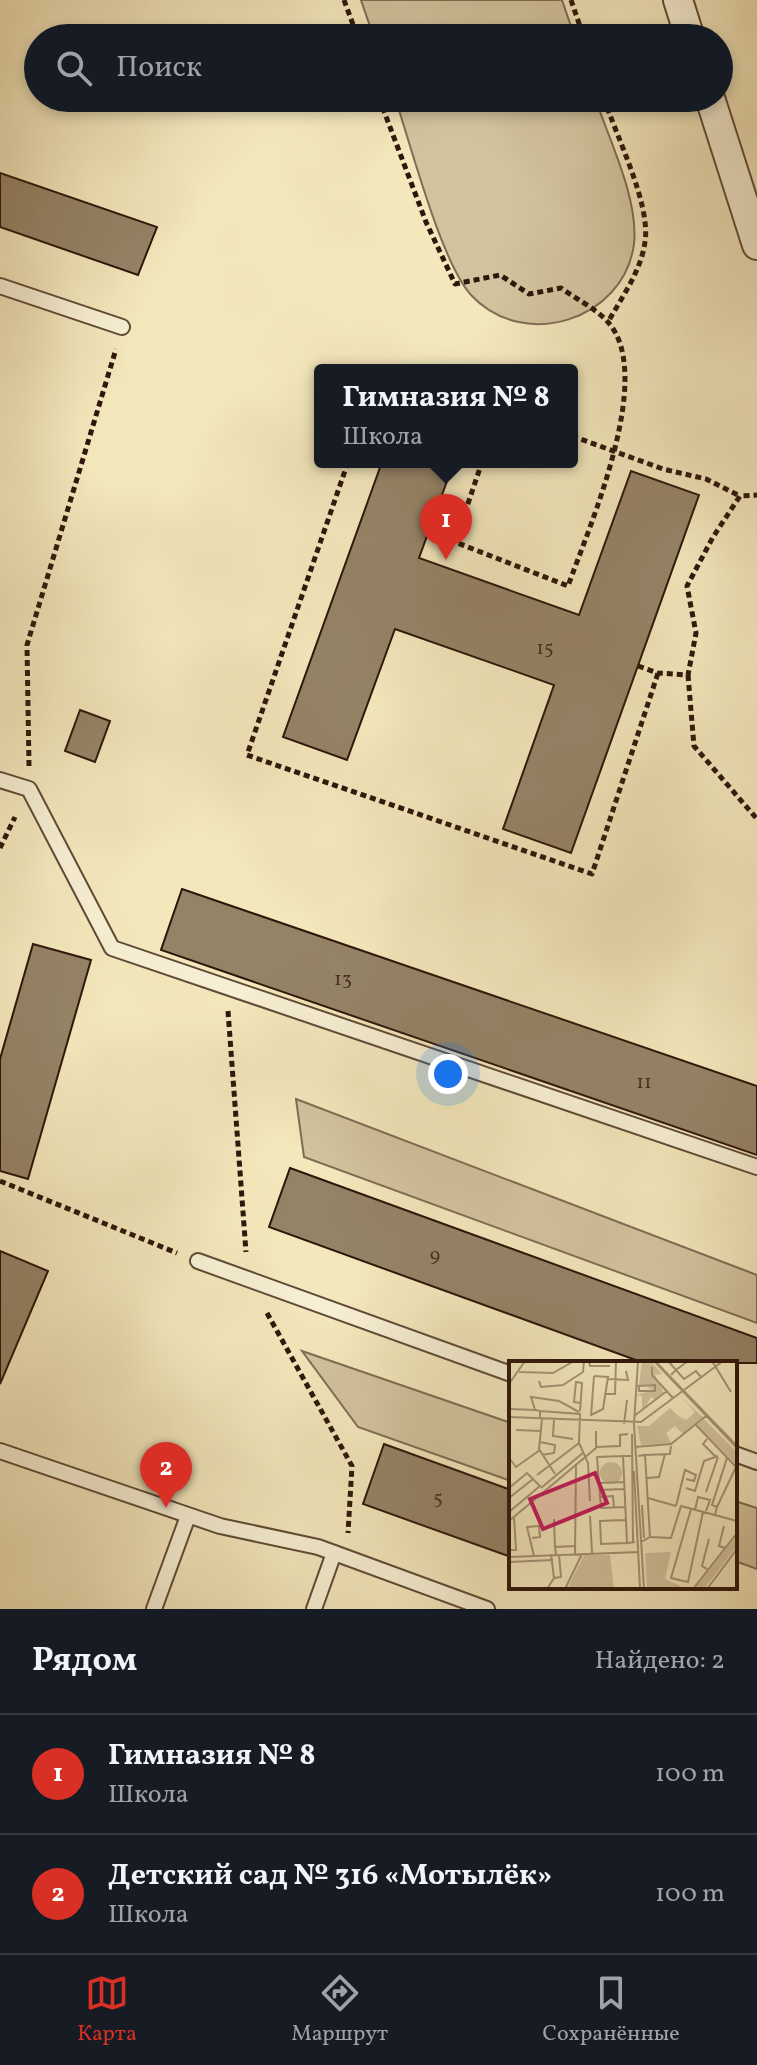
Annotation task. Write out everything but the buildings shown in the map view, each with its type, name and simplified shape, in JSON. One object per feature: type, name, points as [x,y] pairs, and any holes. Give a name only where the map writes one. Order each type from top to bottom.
[{"type":"street","points":[[678,0],[686,24]]},
{"type":"street","points":[[714,112],[757,245]]},
{"type":"lane","points":[[0,286],[122,327]]},
{"type":"lane","points":[[0,780],[29,789],[112,948],[757,1167]]},
{"type":"lane","points":[[198,1261],[509,1373]]},
{"type":"lane","points":[[0,1451],[188,1516],[334,1553],[487,1609]]},
{"type":"lane","points":[[737,1455],[757,1462]]},
{"type":"lane","points":[[154,1609],[188,1516]]},
{"type":"lane","points":[[314,1609],[334,1553]]},
{"type":"path","points":[[344,0],[353,24]]},
{"type":"path","points":[[571,0],[579,24]]},
{"type":"path","points":[[384,112],[426,222],[455,284],[500,275],[529,294],[561,288],[608,322],[623,358],[625,405],[615,450],[568,586],[455,542],[480,468]]},
{"type":"path","points":[[608,322],[637,269],[646,240],[639,199],[609,112]]},
{"type":"path","points":[[0,848],[29,789],[27,645],[122,327]]},
{"type":"path","points":[[578,438],[663,469],[706,479],[740,496],[757,495]]},
{"type":"path","points":[[346,468],[247,755],[592,874],[658,673]]},
{"type":"path","points":[[740,496],[713,537],[687,586],[696,633],[688,675],[694,746],[757,819]]},
{"type":"path","points":[[638,666],[658,673],[688,675]]},
{"type":"path","points":[[0,1181],[198,1261]]},
{"type":"shaded area","points":[[361,0],[562,0],[570,24],[369,24]]},
{"type":"shaded area","points":[[399,112],[600,112],[622,170],[632,208],[634,244],[626,270],[612,292],[592,309],[569,319],[543,324],[517,322],[493,312],[471,295],[460,279],[438,231]]},
{"type":"shaded area","points":[[296,1099],[757,1275],[757,1323],[304,1157]]},
{"type":"shaded area","points":[[302,1351],[509,1422],[509,1480],[358,1427]]},
{"type":"shaded area","points":[[737,1502],[757,1508],[757,1569],[737,1562]]},
{"type":"place","name":"Гимназия № 8","points":[[446,560]]},
{"type":"place","name":"Детский сад № 316 «Мотылёк»","points":[[166,1508]]}]
